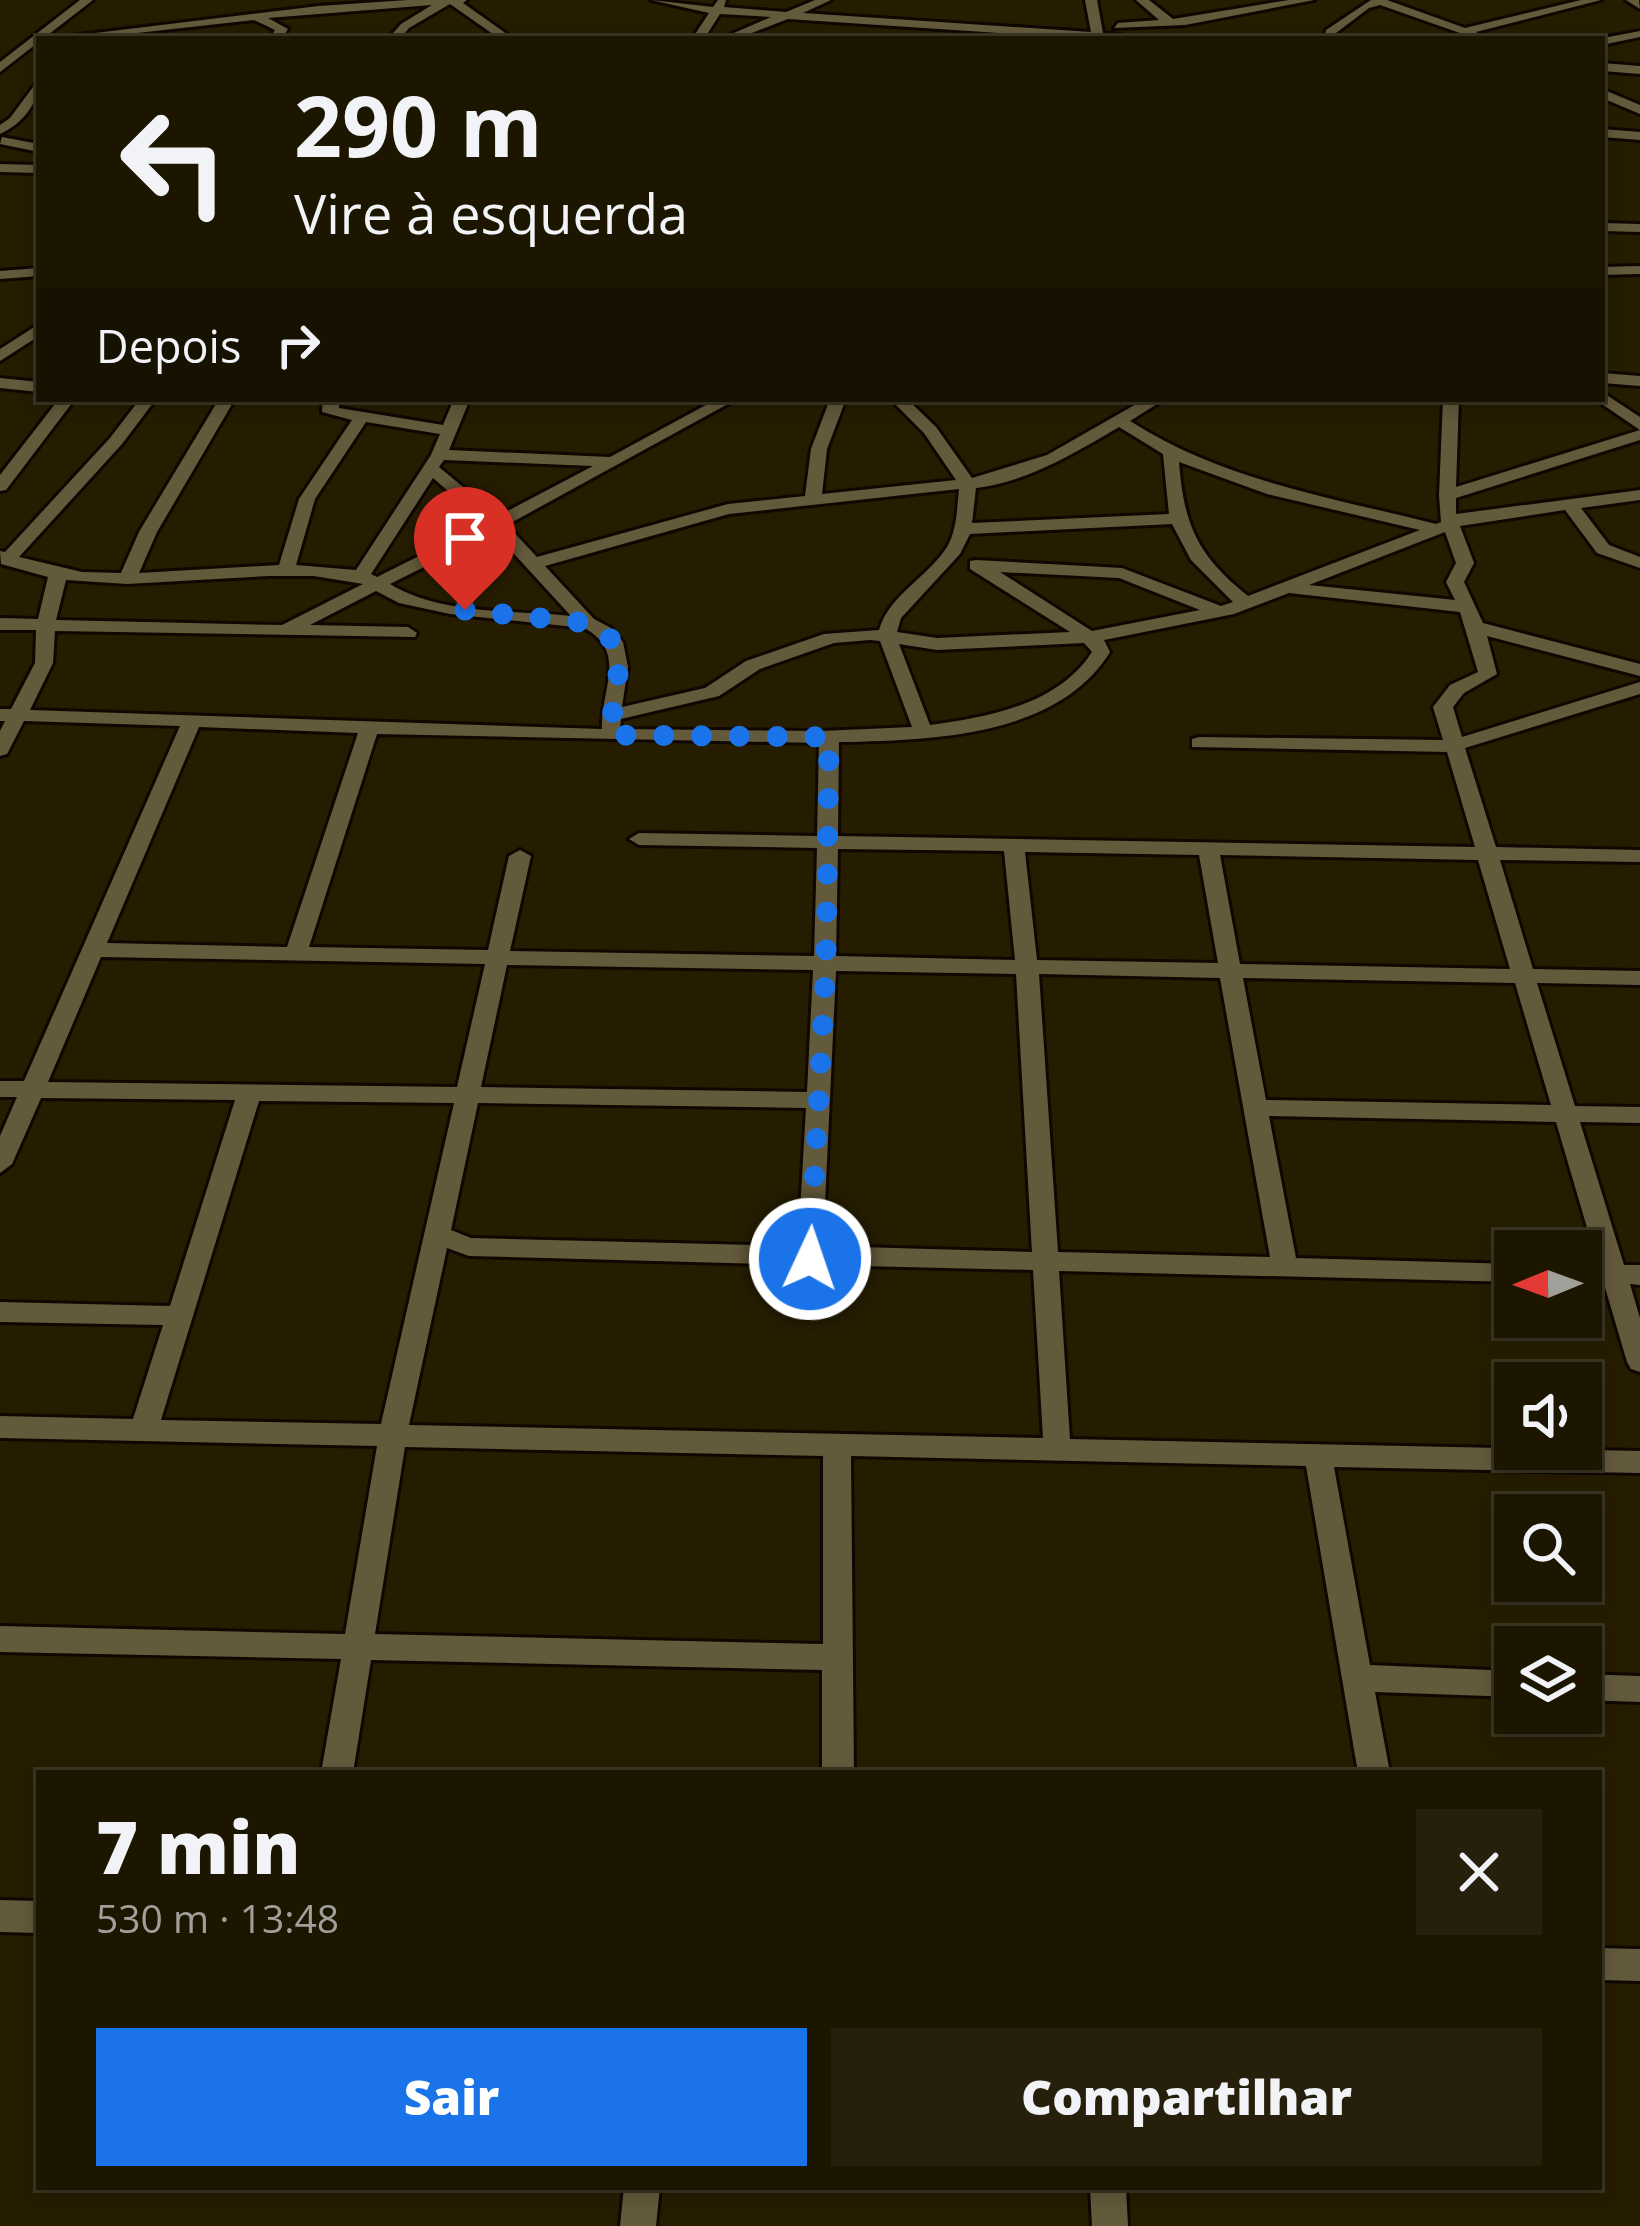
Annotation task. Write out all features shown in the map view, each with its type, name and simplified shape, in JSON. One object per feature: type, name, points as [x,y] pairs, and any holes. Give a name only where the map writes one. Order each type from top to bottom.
[{"type":"street","points":[[40,36],[87,0],[133,34]]},
{"type":"street","points":[[229,19],[254,0]]},
{"type":"street","points":[[101,36],[255,16],[461,0]]},
{"type":"street","points":[[657,0],[784,15],[1060,36],[1308,0]]},
{"type":"street","points":[[734,36],[824,0]]},
{"type":"street","points":[[1091,0],[1098,32]]},
{"type":"street","points":[[1142,0],[1170,23]]},
{"type":"street","points":[[1464,32],[1594,0]]},
{"type":"street","points":[[1632,0],[1640,6]]},
{"type":"street","points":[[889,1],[897,23]]},
{"type":"street","points":[[1330,36],[1339,23],[1378,1],[1475,36]]},
{"type":"street","points":[[397,36],[411,22],[449,2]]},
{"type":"street","points":[[449,2],[503,36]]},
{"type":"street","points":[[700,36],[721,6]]},
{"type":"street","points":[[255,16],[281,29],[278,36]]},
{"type":"street","points":[[771,23],[810,32],[854,32],[866,21]]},
{"type":"street","points":[[194,36],[196,24]]},
{"type":"street","points":[[1605,40],[1640,34]]},
{"type":"street","points":[[0,44],[34,41]]},
{"type":"street","points":[[0,68],[34,41]]},
{"type":"street","points":[[1605,68],[1640,70]]},
{"type":"street","points":[[36,88],[1,138],[36,147]]},
{"type":"street","points":[[1605,94],[1640,110]]},
{"type":"street","points":[[1605,133],[1640,136]]},
{"type":"street","points":[[0,168],[36,170]]},
{"type":"street","points":[[1605,227],[1640,228]]},
{"type":"street","points":[[1605,271],[1640,270]]},
{"type":"street","points":[[0,275],[36,272]]},
{"type":"street","points":[[0,356],[8,343],[36,329]]},
{"type":"street","points":[[1605,379],[1640,381]]},
{"type":"street","points":[[0,383],[36,387]]},
{"type":"street","points":[[1605,399],[1640,425]]},
{"type":"street","points":[[0,486],[65,402]]},
{"type":"street","points":[[146,402],[116,441],[3,558],[58,574],[128,577],[286,570],[367,580],[404,599],[588,623]]},
{"type":"street","points":[[128,577],[148,532],[225,402]]},
{"type":"street","points":[[331,402],[328,410],[452,431]]},
{"type":"street","points":[[367,580],[452,431],[461,402]]},
{"type":"street","points":[[286,630],[367,580],[495,524],[723,402]]},
{"type":"street","points":[[813,497],[819,449],[837,402]]},
{"type":"street","points":[[901,402],[930,430],[968,484],[964,529],[944,562],[892,617],[886,636],[923,731]]},
{"type":"street","points":[[531,564],[680,519],[813,497],[968,484],[1023,471],[1152,402]]},
{"type":"street","points":[[1443,526],[1451,402]]},
{"type":"street","points":[[286,570],[307,499],[362,416]]},
{"type":"street","points":[[1121,422],[1170,456],[1258,489],[1443,526],[1464,554],[1465,563],[1455,582],[1488,674],[1447,697],[1443,707],[1566,1113],[1629,1274],[1640,1362]]},
{"type":"street","points":[[1447,495],[1640,435]]},
{"type":"street","points":[[1170,456],[1171,500],[1200,566],[1247,604]]},
{"type":"street","points":[[435,462],[610,462]]},
{"type":"street","points":[[435,462],[490,512],[495,524],[588,623],[616,641],[620,656],[611,726]]},
{"type":"street","points":[[611,726],[712,692],[753,665],[831,638],[886,636],[937,644],[1088,637],[1247,604],[1443,526],[1567,502],[1640,495]]},
{"type":"street","points":[[1567,502],[1603,549],[1640,563]]},
{"type":"street","points":[[964,529],[1178,519]]},
{"type":"street","points":[[944,562],[1122,573],[1220,612]]},
{"type":"street","points":[[9,715],[369,728],[611,726],[829,737],[973,724],[1045,700],[1097,661],[1101,652],[1088,637],[976,565]]},
{"type":"street","points":[[0,749],[9,715],[44,663],[46,625],[58,574]]},
{"type":"street","points":[[1289,589],[1471,617],[1640,670]]},
{"type":"street","points":[[0,624],[408,633]]},
{"type":"street","points":[[1198,743],[1452,746],[1640,688]]},
{"type":"street","points":[[0,1164],[192,721]]},
{"type":"street","points":[[296,952],[369,728]]},
{"type":"street","points":[[810,1259],[826,963],[829,737]]},
{"type":"street","points":[[640,839],[1640,856]]},
{"type":"street","points":[[1014,845],[1027,967],[1057,1448]]},
{"type":"street","points":[[1208,849],[1285,1270]]},
{"type":"street","points":[[338,1770],[393,1434],[520,856]]},
{"type":"street","points":[[90,950],[1640,977]]},
{"type":"street","points":[[0,1089],[818,1100]]},
{"type":"street","points":[[146,1426],[250,1092]]},
{"type":"street","points":[[1257,1108],[1640,1115]]},
{"type":"street","points":[[436,1234],[470,1247],[1494,1273]]},
{"type":"street","points":[[429,1263],[470,1247]]},
{"type":"street","points":[[0,1312],[179,1316]]},
{"type":"street","points":[[0,1427],[146,1426],[1640,1462]]},
{"type":"street","points":[[837,1443],[838,1770]]},
{"type":"street","points":[[1318,1453],[1375,1770]]},
{"type":"street","points":[[0,1639],[840,1658]]},
{"type":"street","points":[[1360,1678],[1494,1683]]},
{"type":"street","points":[[1602,1688],[1640,1689]]},
{"type":"street","points":[[0,1916],[36,1917]]},
{"type":"street","points":[[1602,1964],[1640,1965]]},
{"type":"street","points":[[638,2226],[642,2190]]},
{"type":"street","points":[[1108,2190],[1110,2226]]},
{"type":"route","points":[[465,610],[588,623],[605,630],[616,641],[620,656],[611,735],[829,737],[826,963],[810,1259]]}]
